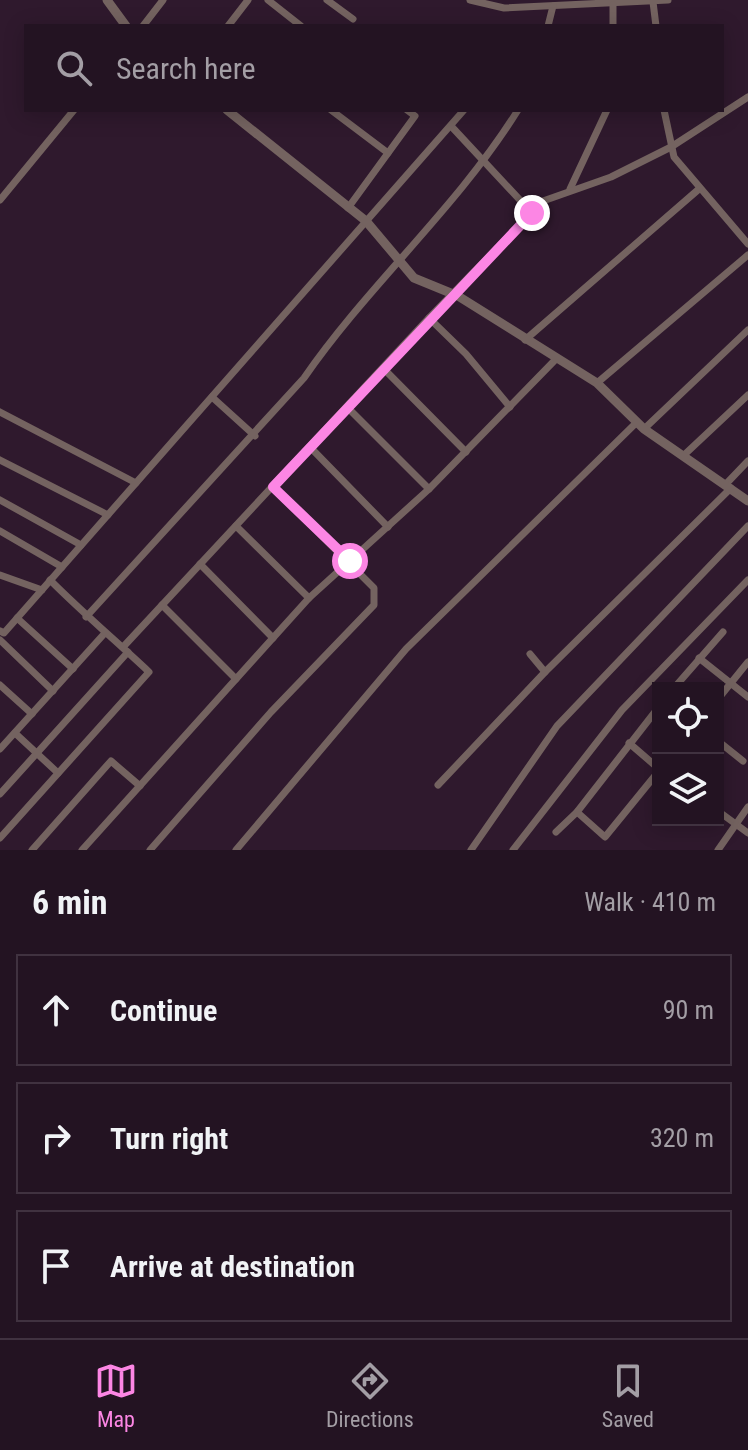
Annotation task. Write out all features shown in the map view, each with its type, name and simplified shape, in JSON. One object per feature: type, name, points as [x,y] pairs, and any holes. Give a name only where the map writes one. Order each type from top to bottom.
[{"type":"street","points":[[107,0],[125,24]]},
{"type":"street","points":[[145,24],[163,0]]},
{"type":"street","points":[[230,24],[248,0]]},
{"type":"street","points":[[268,0],[298,24]]},
{"type":"street","points":[[327,0],[353,19]]},
{"type":"street","points":[[470,0],[504,8],[668,0]]},
{"type":"street","points":[[654,2],[656,24]]},
{"type":"street","points":[[613,5],[613,24]]},
{"type":"street","points":[[548,24],[553,6]]},
{"type":"street","points":[[0,794],[162,605],[429,318],[543,201],[611,177],[671,147],[748,97]]},
{"type":"street","points":[[0,200],[72,112]]},
{"type":"street","points":[[229,112],[366,221],[414,278],[453,293],[597,383],[641,426],[748,501]]},
{"type":"street","points":[[334,112],[388,153]]},
{"type":"street","points":[[348,208],[415,116],[410,112]]},
{"type":"street","points":[[0,631],[4,633],[462,112]]},
{"type":"street","points":[[86,617],[255,436],[304,378],[335,334],[485,161],[517,112]]},
{"type":"street","points":[[570,189],[606,112]]},
{"type":"street","points":[[664,112],[674,157],[748,244]]},
{"type":"street","points":[[451,126],[532,213]]},
{"type":"street","points":[[525,340],[699,189]]},
{"type":"street","points":[[597,383],[748,255]]},
{"type":"street","points":[[429,318],[466,354],[510,407]]},
{"type":"street","points":[[236,850],[406,649],[641,426],[748,330]]},
{"type":"street","points":[[82,850],[309,598],[429,489],[556,359]]},
{"type":"street","points":[[383,368],[466,452]]},
{"type":"street","points":[[683,456],[748,395]]},
{"type":"street","points":[[212,397],[255,436]]},
{"type":"street","points":[[347,407],[429,489]]},
{"type":"street","points":[[0,412],[136,483]]},
{"type":"street","points":[[310,447],[388,527]]},
{"type":"street","points":[[0,460],[108,515]]},
{"type":"street","points":[[438,785],[728,486],[748,461]]},
{"type":"street","points":[[150,850],[271,712],[374,605],[374,588],[273,487]]},
{"type":"street","points":[[0,500],[81,545]]},
{"type":"street","points":[[236,526],[309,598]]},
{"type":"street","points":[[471,850],[557,726],[748,526]]},
{"type":"street","points":[[0,531],[62,567]]},
{"type":"street","points":[[200,564],[273,638]]},
{"type":"street","points":[[0,575],[42,590]]},
{"type":"street","points":[[0,838],[149,672],[126,649],[104,634],[50,580]]},
{"type":"street","points":[[513,850],[622,710],[748,580]]},
{"type":"street","points":[[162,605],[236,679]]},
{"type":"street","points":[[17,618],[73,669]]},
{"type":"street","points":[[679,682],[723,632]]},
{"type":"street","points":[[0,749],[104,634]]},
{"type":"street","points":[[0,640],[53,691]]},
{"type":"street","points":[[530,654],[545,672]]},
{"type":"street","points":[[699,658],[748,697]]},
{"type":"street","points":[[724,692],[748,662]]},
{"type":"street","points":[[0,685],[32,714]]},
{"type":"street","points":[[556,832],[577,812],[652,715]]},
{"type":"street","points":[[15,733],[58,773]]},
{"type":"street","points":[[629,743],[652,764]]},
{"type":"street","points":[[724,746],[743,761]]},
{"type":"street","points":[[32,850],[111,761],[140,786]]},
{"type":"street","points":[[577,812],[605,837],[652,778]]},
{"type":"street","points":[[718,850],[748,807]]},
{"type":"street","points":[[724,815],[748,833]]},
{"type":"route","points":[[350,561],[273,487],[429,318],[532,213]]}]
